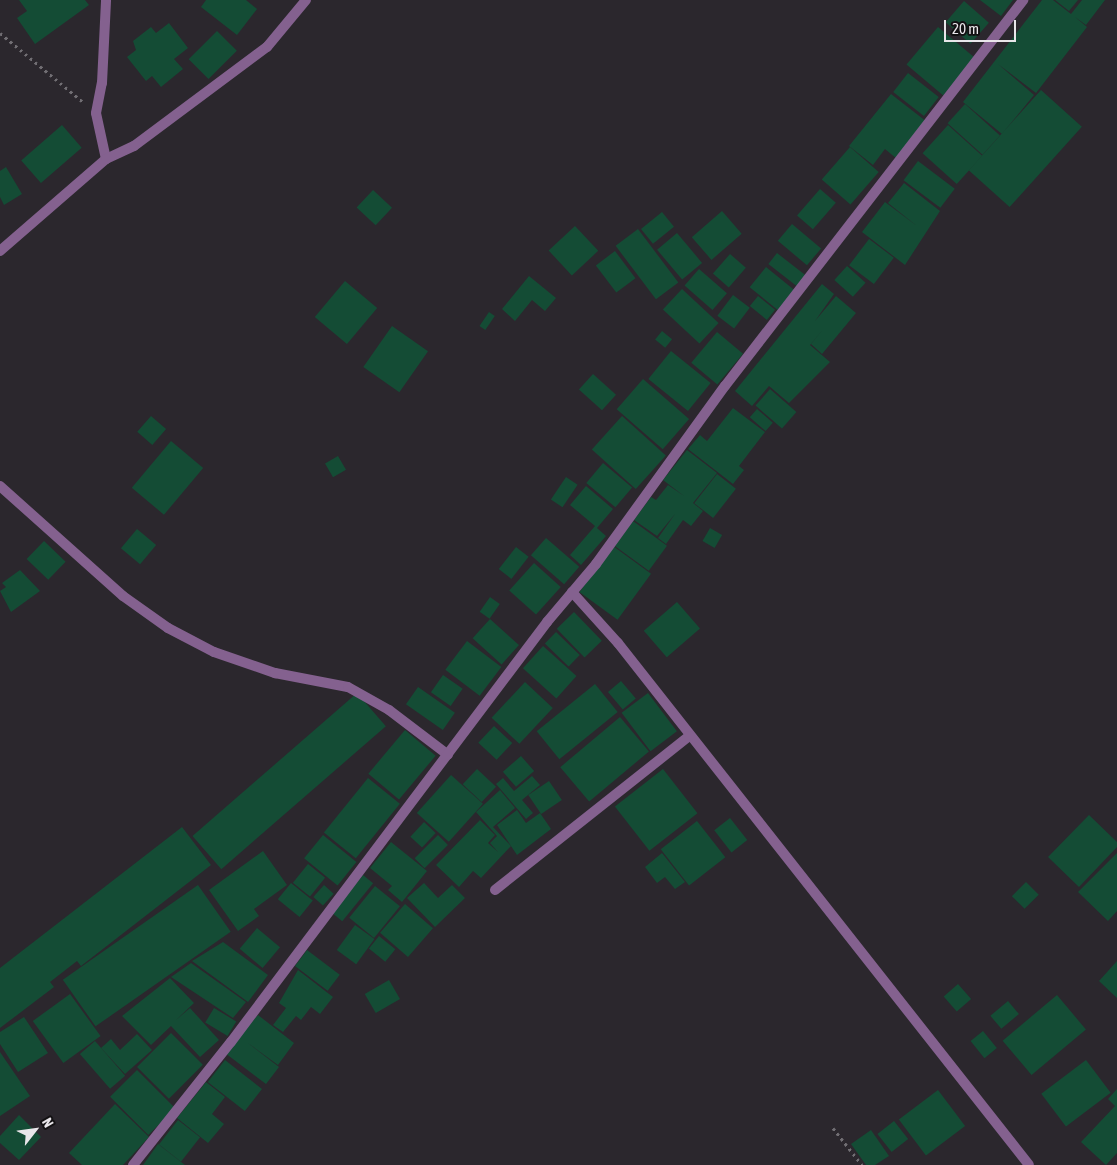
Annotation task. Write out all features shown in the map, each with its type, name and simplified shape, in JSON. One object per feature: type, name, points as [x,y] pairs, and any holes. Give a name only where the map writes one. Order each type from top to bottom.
[{"type":"street","points":[[106,0],[102,83],[96,113],[106,159]]},
{"type":"street","points":[[0,251],[106,159],[134,146],[267,47],[306,0]]},
{"type":"street","points":[[133,1165],[572,592],[725,386],[1023,0]]},
{"type":"street","points":[[0,486],[123,596],[168,628],[214,652],[275,674],[348,687],[390,710],[448,754]]},
{"type":"street","points":[[572,592],[689,736],[1029,1165]]},
{"type":"street","points":[[495,890],[689,736]]},
{"type":"path","points":[[0,33],[96,113]]},
{"type":"path","points":[[833,1128],[862,1165]]},
{"type":"building","points":[[19,0],[85,0],[89,5],[35,44],[17,18],[27,11]]},
{"type":"building","points":[[206,0],[246,0],[257,9],[237,35],[201,7]]},
{"type":"building","points":[[980,0],[1013,0],[1001,16]]},
{"type":"building","points":[[1042,0],[1053,0],[1071,14],[1082,0],[1105,0],[1086,25],[1075,17],[1087,27],[1036,93],[998,64],[1034,95],[1002,134],[963,102]]},
{"type":"building","points":[[1055,0],[1078,0],[1069,11]]},
{"type":"building","points":[[964,1],[989,23],[971,44],[946,22]]},
{"type":"building","points":[[169,23],[188,48],[174,59],[183,69],[161,87],[152,76],[146,81],[127,57],[136,50],[133,41],[151,27],[156,33]]},
{"type":"building","points":[[938,27],[975,58],[943,95],[907,65]]},
{"type":"building","points":[[217,31],[237,51],[209,79],[189,59]]},
{"type":"building","points":[[908,73],[939,97],[924,116],[893,92]]},
{"type":"building","points":[[1041,90],[1082,127],[1010,207],[969,170]]},
{"type":"building","points":[[891,94],[927,122],[897,159],[885,149],[873,165],[849,146]]},
{"type":"building","points":[[965,104],[1000,135],[983,155],[948,123]]},
{"type":"building","points":[[62,125],[82,148],[41,183],[21,160]]},
{"type":"building","points":[[948,125],[982,156],[957,184],[923,153]]},
{"type":"building","points":[[850,147],[879,172],[850,204],[822,179]]},
{"type":"building","points":[[918,161],[955,189],[940,208],[904,180]]},
{"type":"building","points":[[6,167],[22,194],[4,205],[0,197],[0,171]]},
{"type":"building","points":[[904,183],[940,211],[905,265],[862,232],[885,202],[917,226],[888,203]]},
{"type":"building","points":[[820,189],[836,203],[813,229],[797,215]]},
{"type":"building","points":[[373,190],[392,208],[376,225],[357,208]]},
{"type":"building","points":[[722,211],[742,234],[711,260],[692,237]]},
{"type":"building","points":[[662,212],[674,227],[653,244],[641,229]]},
{"type":"building","points":[[792,224],[821,248],[807,265],[778,241]]},
{"type":"building","points":[[575,226],[598,251],[572,275],[549,251]]},
{"type":"building","points":[[638,229],[678,283],[656,299],[616,246]]},
{"type":"building","points":[[677,233],[702,263],[682,280],[657,250]]},
{"type":"building","points":[[869,239],[894,258],[874,284],[849,265]]},
{"type":"building","points":[[615,251],[635,278],[616,293],[596,265]]},
{"type":"building","points":[[777,253],[806,276],[798,287],[768,264]]},
{"type":"building","points":[[730,254],[746,268],[729,287],[713,274]]},
{"type":"building","points":[[847,266],[866,283],[853,297],[834,280]]},
{"type":"building","points":[[766,267],[797,292],[781,312],[750,287]]},
{"type":"building","points":[[699,269],[727,293],[712,310],[685,286]]},
{"type":"building","points":[[529,276],[556,298],[545,311],[532,300],[515,321],[502,309]]},
{"type":"building","points":[[345,281],[377,308],[347,344],[315,317]]},
{"type":"building","points":[[822,284],[834,294],[815,321],[836,296],[856,313],[822,354],[811,344],[824,328],[810,345],[830,362],[789,403],[769,386],[752,406],[735,391]]},
{"type":"building","points":[[682,289],[719,323],[699,344],[663,309]]},
{"type":"building","points":[[733,295],[750,308],[734,328],[717,316]]},
{"type":"building","points":[[758,296],[775,310],[767,320],[750,306]]},
{"type":"building","points":[[489,312],[495,316],[485,330],[479,326]]},
{"type":"building","points":[[392,326],[428,351],[399,392],[363,367]]},
{"type":"building","points":[[662,331],[672,339],[665,348],[655,340]]},
{"type":"building","points":[[717,332],[743,354],[717,384],[691,363]]},
{"type":"building","points":[[671,351],[711,383],[688,411],[648,379]]},
{"type":"building","points":[[593,374],[616,395],[602,410],[579,390]]},
{"type":"building","points":[[643,379],[689,419],[663,449],[617,409]]},
{"type":"building","points":[[770,389],[796,412],[782,429],[756,406]]},
{"type":"building","points":[[733,408],[765,432],[739,466],[744,470],[733,484],[688,449],[700,435],[707,441]]},
{"type":"building","points":[[757,409],[773,423],[766,431],[750,417]]},
{"type":"building","points":[[151,416],[166,429],[152,445],[137,432]]},
{"type":"building","points":[[622,416],[666,455],[636,489],[592,449]]},
{"type":"building","points":[[171,441],[203,468],[164,515],[132,488]]},
{"type":"building","points":[[687,450],[717,473],[693,503],[703,511],[691,526],[683,520],[666,544],[658,538],[675,514],[657,536],[634,520],[651,497],[656,500],[668,485],[684,496],[663,480]]},
{"type":"building","points":[[338,456],[346,470],[333,477],[325,463]]},
{"type":"building","points":[[603,463],[632,487],[615,507],[586,483]]},
{"type":"building","points":[[717,474],[736,489],[713,518],[694,503]]},
{"type":"building","points":[[566,477],[578,485],[563,507],[551,499]]},
{"type":"building","points":[[586,486],[613,509],[597,528],[606,536],[581,565],[570,555],[595,526],[570,505]]},
{"type":"building","points":[[633,521],[667,546],[649,571],[615,546]]},
{"type":"building","points":[[710,528],[722,535],[715,548],[702,541]]},
{"type":"building","points":[[137,529],[156,545],[140,564],[121,548]]},
{"type":"building","points":[[546,538],[579,567],[564,584],[531,555]]},
{"type":"building","points":[[44,541],[66,562],[48,580],[27,559]]},
{"type":"building","points":[[613,546],[651,574],[618,620],[579,592]]},
{"type":"building","points":[[516,547],[529,557],[511,579],[499,569]]},
{"type":"building","points":[[534,563],[561,587],[536,615],[509,590]]},
{"type":"building","points":[[20,570],[40,591],[11,612],[0,591],[6,587],[2,583]]},
{"type":"building","points":[[490,597],[500,604],[490,619],[480,612]]},
{"type":"building","points":[[677,602],[700,628],[667,657],[644,631]]},
{"type":"building","points":[[574,612],[602,641],[585,657],[557,629]]},
{"type":"building","points":[[490,619],[519,645],[502,664],[473,638]]},
{"type":"building","points":[[556,632],[580,655],[569,666],[545,644]]},
{"type":"building","points":[[467,641],[501,667],[480,696],[445,670]]},
{"type":"building","points":[[543,646],[576,676],[556,698],[523,668]]},
{"type":"building","points":[[443,675],[463,689],[451,706],[431,692]]},
{"type":"building","points":[[621,681],[636,699],[623,710],[608,692]]},
{"type":"building","points":[[525,682],[553,708],[519,744],[492,718]]},
{"type":"building","points":[[595,684],[618,712],[559,759],[537,731]]},
{"type":"building","points":[[418,687],[455,713],[443,730],[406,704]]},
{"type":"building","points":[[357,693],[386,726],[221,869],[192,836]]},
{"type":"building","points":[[648,693],[677,731],[651,751],[622,713]]},
{"type":"building","points":[[620,717],[649,751],[589,802],[560,767]]},
{"type":"building","points":[[494,726],[512,743],[497,760],[478,743]]},
{"type":"building","points":[[405,730],[436,756],[399,799],[368,774]]},
{"type":"building","points":[[521,756],[534,771],[516,787],[503,772]]},
{"type":"building","points":[[477,769],[496,787],[482,802],[463,784]]},
{"type":"building","points":[[663,769],[697,813],[649,851],[615,807]]},
{"type":"building","points":[[451,775],[483,804],[449,842],[417,813]]},
{"type":"building","points":[[532,776],[540,785],[522,800],[533,813],[526,819],[496,784],[503,778],[514,791]]},
{"type":"building","points":[[368,778],[400,804],[356,858],[324,832]]},
{"type":"building","points":[[549,781],[562,800],[541,814],[528,795]]},
{"type":"building","points":[[500,790],[515,808],[493,827],[511,846],[481,878],[473,871],[459,887],[436,865],[480,820],[495,835],[488,843],[498,852],[490,843],[497,836],[476,812]]},
{"type":"building","points":[[517,810],[526,823],[540,813],[551,829],[517,855],[497,825]]},
{"type":"building","points":[[1089,815],[1117,842],[1117,847],[1079,887],[1048,857]]},
{"type":"building","points":[[730,818],[747,840],[731,852],[714,830]]},
{"type":"building","points":[[697,821],[725,857],[689,886],[661,849]]},
{"type":"building","points":[[424,822],[436,833],[422,848],[410,837]]},
{"type":"building","points":[[182,827],[211,865],[81,966],[77,961],[50,982],[54,987],[0,1028],[0,968]]},
{"type":"building","points":[[323,835],[356,862],[338,885],[304,858]]},
{"type":"building","points":[[438,835],[448,845],[425,868],[415,858]]},
{"type":"building","points":[[391,842],[427,871],[402,902],[388,890],[392,886],[370,868]]},
{"type":"building","points":[[263,851],[287,885],[254,909],[259,916],[238,931],[209,890]]},
{"type":"building","points":[[662,853],[685,882],[675,889],[665,877],[657,883],[645,867]]},
{"type":"building","points":[[1117,853],[1117,911],[1108,921],[1078,892]]},
{"type":"building","points":[[308,864],[325,878],[310,896],[293,883]]},
{"type":"building","points":[[363,875],[373,883],[342,921],[332,913]]},
{"type":"building","points":[[1026,882],[1039,895],[1025,909],[1012,896]]},
{"type":"building","points":[[291,883],[313,901],[300,917],[278,899]]},
{"type":"building","points":[[424,883],[438,898],[452,885],[465,898],[435,927],[407,898]]},
{"type":"building","points":[[198,885],[231,932],[96,1026],[63,980]]},
{"type":"building","points":[[324,885],[334,894],[323,906],[313,897]]},
{"type":"building","points":[[375,886],[400,906],[374,938],[349,918]]},
{"type":"building","points":[[405,904],[433,928],[408,957],[380,933]]},
{"type":"building","points":[[355,925],[374,939],[356,964],[337,950]]},
{"type":"building","points":[[257,928],[280,947],[263,968],[240,949]]},
{"type":"building","points":[[379,936],[395,949],[385,962],[369,948]]},
{"type":"building","points":[[223,942],[268,975],[248,1002],[192,961]]},
{"type":"building","points":[[307,950],[340,975],[328,991],[295,966]]},
{"type":"building","points":[[1117,961],[1117,998],[1099,981]]},
{"type":"building","points":[[191,963],[246,1002],[233,1018],[171,977]]},
{"type":"building","points":[[298,970],[333,997],[320,1014],[311,1007],[301,1020],[296,1016],[283,1032],[273,1025],[286,1008],[279,1003]]},
{"type":"building","points":[[170,978],[194,1003],[176,1020],[190,1008],[219,1040],[200,1057],[171,1026],[151,1045],[122,1016]]},
{"type":"building","points":[[389,980],[400,999],[376,1013],[365,994]]},
{"type":"building","points":[[958,984],[971,999],[957,1012],[944,996]]},
{"type":"building","points":[[70,994],[101,1036],[63,1063],[33,1021]]},
{"type":"building","points":[[1057,995],[1086,1029],[1032,1075],[1003,1041]]},
{"type":"building","points":[[1008,1001],[1019,1014],[1001,1029],[990,1016]]},
{"type":"building","points":[[214,1008],[236,1021],[228,1036],[205,1023]]},
{"type":"building","points":[[258,1015],[294,1043],[278,1065],[248,1043],[279,1067],[266,1084],[225,1053]]},
{"type":"building","points":[[24,1017],[48,1053],[18,1072],[0,1044],[0,1032]]},
{"type":"building","points":[[983,1031],[997,1048],[984,1058],[971,1041]]},
{"type":"building","points":[[171,1033],[203,1065],[169,1099],[137,1067]]},
{"type":"building","points":[[137,1034],[152,1050],[125,1074],[101,1048],[111,1039],[120,1050]]},
{"type":"building","points":[[95,1041],[125,1076],[110,1089],[80,1054]]},
{"type":"building","points":[[0,1052],[30,1096],[0,1116]]},
{"type":"building","points":[[225,1060],[262,1089],[245,1111],[208,1082]]},
{"type":"building","points":[[1086,1060],[1111,1093],[1066,1126],[1041,1094]]},
{"type":"building","points":[[137,1070],[175,1108],[148,1135],[110,1097]]},
{"type":"building","points":[[206,1082],[225,1097],[212,1114],[224,1124],[208,1143],[177,1118]]},
{"type":"building","points":[[1117,1089],[1117,1153],[1106,1165],[1081,1142],[1115,1106],[1108,1099]]},
{"type":"building","points":[[938,1090],[965,1126],[926,1155],[899,1119]]},
{"type":"building","points":[[115,1104],[149,1137],[123,1165],[82,1165],[69,1153]]},
{"type":"building","points":[[19,1115],[41,1137],[19,1160],[0,1143],[0,1136]]},
{"type":"building","points":[[178,1120],[200,1137],[181,1162],[159,1144]]},
{"type":"building","points":[[894,1121],[908,1139],[892,1152],[877,1134]]},
{"type":"building","points":[[871,1130],[889,1156],[875,1165],[866,1165],[851,1144]]},
{"type":"building","points":[[158,1144],[185,1165],[143,1165]]}]
